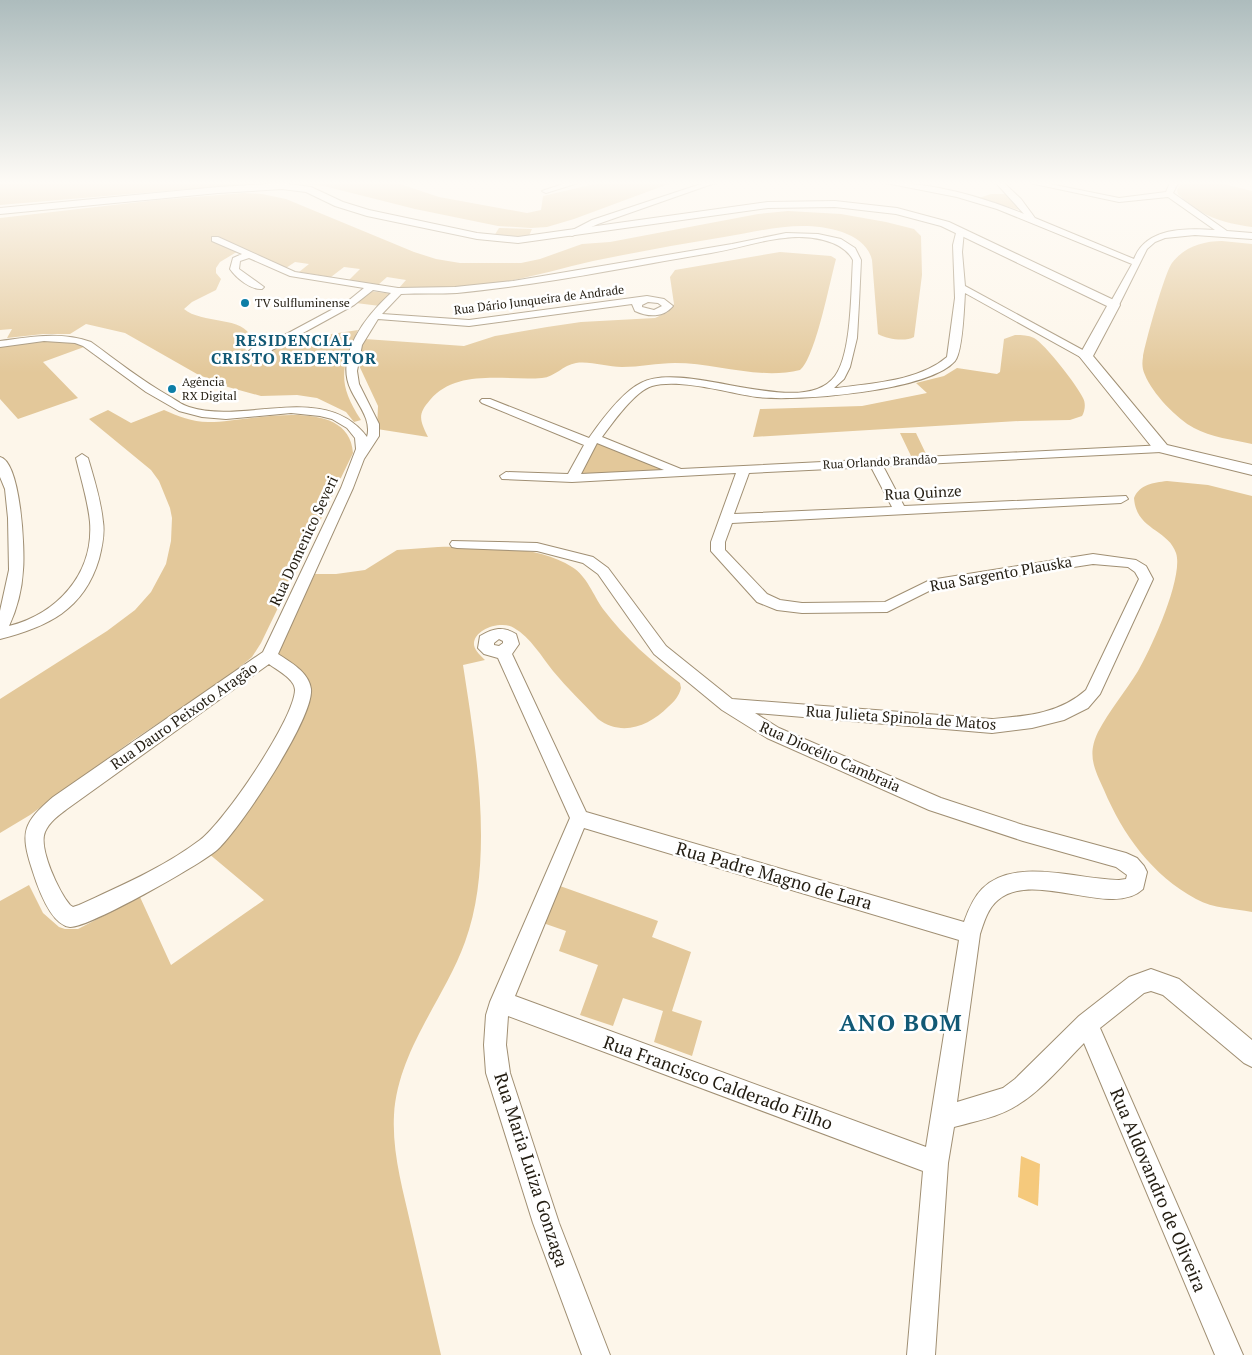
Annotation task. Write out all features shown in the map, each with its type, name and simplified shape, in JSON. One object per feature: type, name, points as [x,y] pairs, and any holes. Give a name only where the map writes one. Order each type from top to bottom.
[{"type":"street","points":[[230,246],[281,270],[303,277],[398,291],[455,290],[513,284],[735,246]]},
{"type":"street","points":[[818,394],[836,382],[842,372],[853,328],[856,256],[847,246]]},
{"type":"street","points":[[572,478],[593,440],[637,390],[653,382],[678,382],[770,395],[793,396],[818,394],[933,373],[946,365],[951,359],[954,348],[960,287],[957,246]]},
{"type":"street","points":[[992,246],[1114,305]]},
{"type":"street","points":[[1098,246],[1137,263]]},
{"type":"street","points":[[1086,356],[1145,246]]},
{"type":"street","points":[[248,255],[236,260],[234,269],[238,274],[259,287]]},
{"type":"street","points":[[960,287],[1086,356],[1161,448]]},
{"type":"street","points":[[358,463],[373,435],[374,428],[354,382],[352,372],[353,358],[358,346],[370,288]]},
{"type":"street","points":[[268,348],[367,307],[398,291]]},
{"type":"street","name":"Rua Dário Junqueira de Andrade","points":[[367,307],[450,323],[469,323],[647,299]]},
{"type":"street","points":[[0,344],[49,339],[79,341],[87,344],[162,398],[188,410],[211,415],[233,416],[280,410],[302,410],[336,418],[358,434],[365,431],[372,422]]},
{"type":"street","points":[[486,401],[680,472]]},
{"type":"street","name":"Rua Domenico Severi","points":[[269,656],[358,463],[362,448],[358,434]]},
{"type":"street","name":"Rua Orlando Brandão","points":[[506,476],[572,478],[1161,448],[1252,470]]},
{"type":"street","points":[[0,632],[25,627],[43,619],[70,600],[85,581],[92,562],[97,528],[82,458]]},
{"type":"street","points":[[0,460],[11,490],[15,518],[16,570],[7,614],[0,632]]},
{"type":"street","points":[[875,463],[900,510]]},
{"type":"street","name":"Rua Sargento Plauska","points":[[744,469],[717,547],[720,555],[762,598],[777,605],[887,607],[930,585],[1093,559],[1120,561],[1135,565],[1145,574],[1145,582]]},
{"type":"street","name":"Rua Quinze","points":[[726,519],[1121,499]]},
{"type":"street","points":[[0,542],[14,535]]},
{"type":"street","name":"Rua Diocélio Cambraia","points":[[457,544],[537,547],[593,563],[603,571],[660,650],[728,705],[773,733],[936,804],[1023,833],[1126,861],[1135,868],[1138,880],[1133,887],[1119,890],[1033,881],[1007,884],[987,898],[979,910],[970,934]]},
{"type":"street","name":"Rua Julieta Spinola de Matos","points":[[728,705],[992,726],[1018,724],[1052,716],[1081,706],[1092,694],[1145,582]]},
{"type":"street","points":[[503,652],[578,818]]},
{"type":"street","name":"Rua Dauro Peixoto Aragão","points":[[269,656],[299,680],[303,688],[302,699],[292,723],[256,784],[227,827],[209,845],[174,868],[76,917],[70,917],[63,913],[54,899],[34,845],[33,837],[39,824],[60,803],[269,656]]},
{"type":"street","name":"Rua Padre Magno de Lara","points":[[578,818],[970,934]]},
{"type":"street","name":"Rua Maria Luiza Gonzaga","points":[[578,818],[501,1002],[497,1015],[495,1045],[498,1073],[546,1223],[596,1355]]},
{"type":"street","points":[[921,1355],[936,1163],[970,934]]},
{"type":"street","points":[[942,1118],[1011,1096],[1087,1024],[1137,985],[1144,982],[1156,981],[1171,987],[1252,1055]]},
{"type":"street","name":"Rua Francisco Calderado Filho","points":[[501,1002],[642,1056],[936,1163]]},
{"type":"street","name":"Rua Aldovandro de Oliveira","points":[[1087,1024],[1229,1355]]},
{"type":"shaded area","points":[[0,246],[400,246],[436,259],[460,263],[521,263],[540,259],[576,246],[668,246],[593,261],[508,281],[481,285],[427,288],[399,288],[406,280],[387,277],[378,285],[349,280],[360,269],[344,267],[331,277],[299,272],[309,264],[295,262],[286,268],[245,250],[235,253],[220,262],[216,268],[216,273],[221,279],[216,290],[192,302],[184,309],[201,317],[240,326],[247,331],[251,338],[245,349],[253,355],[261,355],[286,341],[358,330],[348,355],[344,375],[348,396],[361,420],[354,422],[346,412],[317,398],[297,395],[261,396],[228,387],[197,374],[125,333],[86,324],[70,334],[43,334],[7,338],[12,329],[0,330]]},
{"type":"shaded area","points":[[864,246],[921,246],[922,275],[914,337],[910,339],[896,339],[878,334],[872,260]]},
{"type":"shaded area","points":[[1194,246],[1252,246],[1252,444],[1207,434],[1187,424],[1153,390],[1144,373],[1143,357],[1151,323],[1165,280],[1172,263]]},
{"type":"shaded area","points":[[780,252],[831,256],[836,259],[816,336],[806,363],[800,370],[785,373],[769,373],[690,364],[668,363],[622,367],[576,363],[551,376],[542,378],[483,378],[454,383],[441,390],[423,410],[421,418],[428,437],[377,429],[378,406],[356,359],[365,339],[464,346],[495,336],[581,322],[655,318],[668,312],[674,304],[670,277],[675,270]]},
{"type":"shaded area","points":[[370,291],[393,294],[380,306],[356,303]]},
{"type":"shaded area","points":[[1015,335],[1034,338],[1060,365],[1084,400],[1085,407],[1082,416],[1070,420],[1020,421],[753,437],[760,409],[862,406],[927,393],[916,383],[944,376],[957,368],[997,374],[1000,372],[1004,339]]},
{"type":"shaded area","points":[[55,341],[75,343],[84,347],[43,362],[78,398],[18,419],[0,399],[0,345]]},
{"type":"shaded area","points":[[108,410],[131,423],[164,410],[202,422],[269,416],[315,417],[334,423],[347,434],[353,453],[261,643],[252,657],[225,679],[133,740],[30,815],[0,833],[0,699],[107,631],[135,610],[151,592],[166,564],[171,541],[172,518],[170,508],[159,481],[151,470],[89,419]]},
{"type":"shaded area","points":[[900,433],[916,433],[927,456],[911,456]]},
{"type":"shaded area","points":[[596,441],[670,471],[577,476]]},
{"type":"shaded area","points":[[1167,481],[1208,485],[1252,496],[1252,912],[1217,906],[1196,899],[1180,889],[1153,866],[1120,823],[1100,782],[1093,761],[1093,748],[1098,732],[1144,661],[1171,595],[1177,564],[1176,553],[1166,539],[1140,517],[1134,498],[1143,487]]},
{"type":"shaded area","points":[[438,547],[507,548],[542,554],[572,567],[582,575],[603,609],[620,630],[649,658],[680,683],[681,688],[678,696],[661,714],[635,727],[616,727],[598,719],[558,677],[530,642],[514,628],[496,625],[483,630],[475,639],[474,645],[485,660],[463,665],[473,732],[480,804],[479,876],[474,910],[465,942],[456,963],[423,1026],[404,1069],[397,1091],[394,1115],[399,1171],[441,1355],[0,1355],[0,901],[29,885],[43,913],[59,927],[78,929],[140,897],[171,965],[264,900],[208,853],[306,698],[275,655],[315,574],[336,574],[365,570],[397,550]]},
{"type":"shaded area","points":[[560,886],[658,921],[652,937],[691,952],[672,1011],[702,1021],[692,1056],[654,1042],[663,1011],[623,998],[613,1026],[580,1015],[598,965],[559,951],[566,931],[543,923]]},
{"type":"shaded area","points":[[1021,1156],[1040,1164],[1038,1206],[1018,1197]]},
{"type":"place","name":"TV Sulfluminense","points":[[245,303]]},
{"type":"place","name":"Agência RX Digital","points":[[172,389]]},
{"type":"district","name":"RESIDENCIAL CRISTO REDENTOR","points":[[294,349]]},
{"type":"district","name":"ANO BOM","points":[[901,1023]]}]
